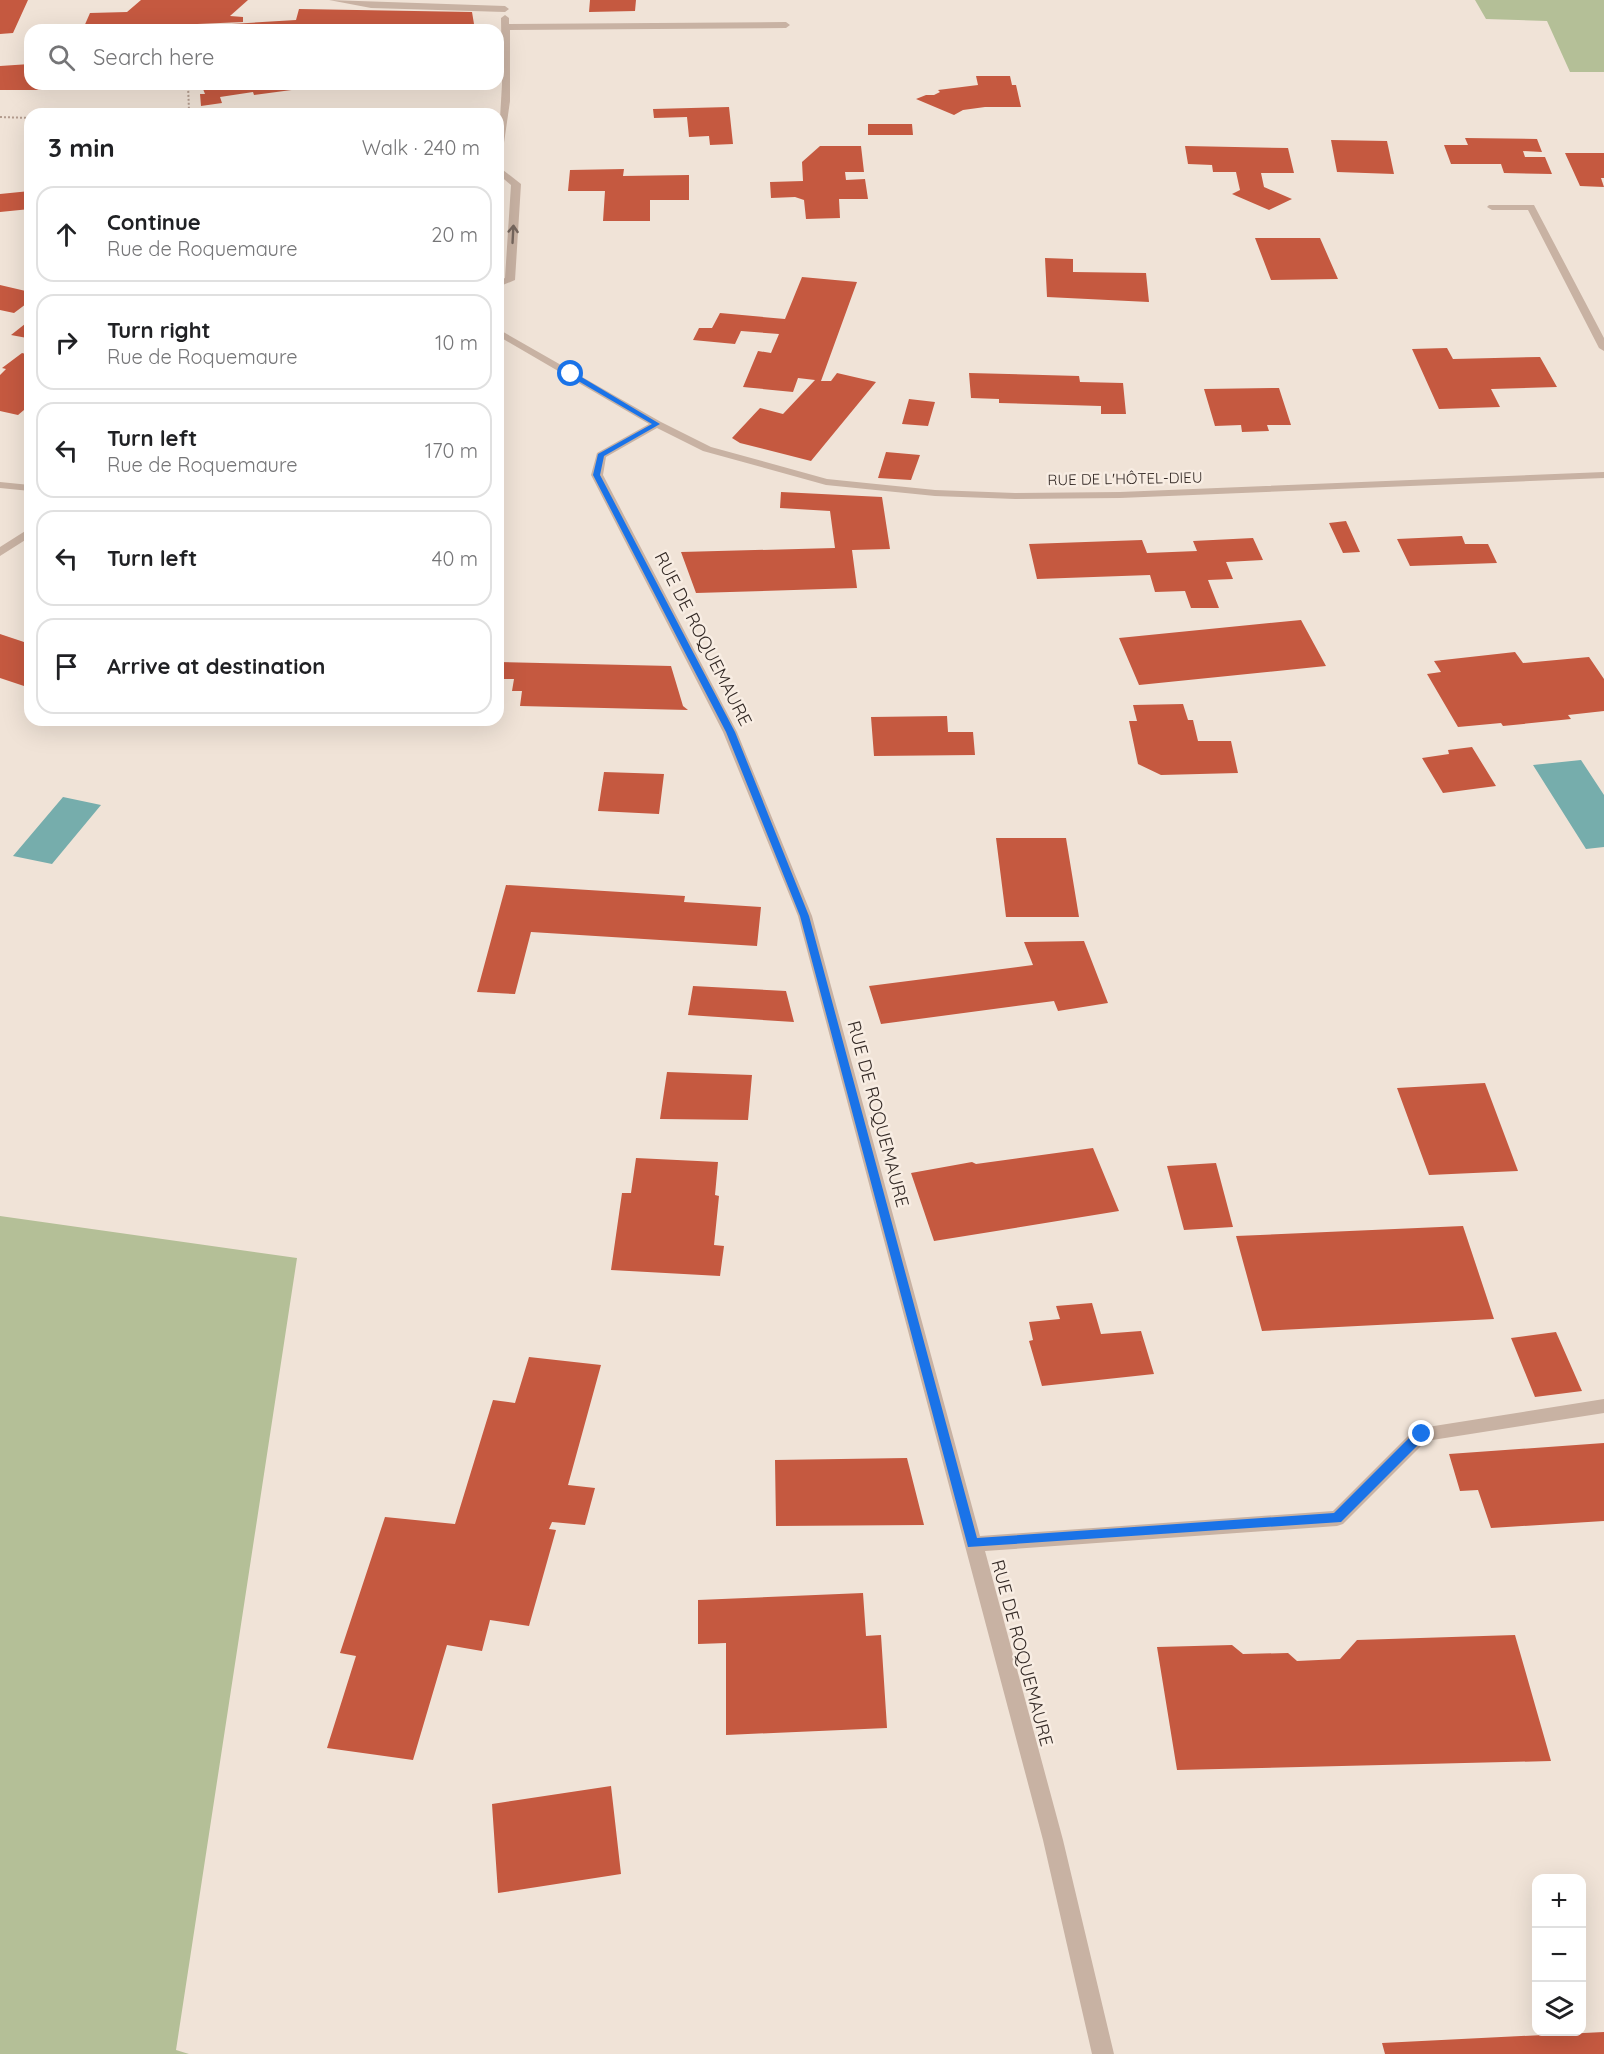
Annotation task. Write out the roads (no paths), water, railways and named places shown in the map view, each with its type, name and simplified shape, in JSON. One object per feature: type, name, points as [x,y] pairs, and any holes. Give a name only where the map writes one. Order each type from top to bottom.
[{"type":"street","points":[[333,0],[371,5],[505,5],[508,94],[504,130]]},
{"type":"street","points":[[506,27],[786,25]]},
{"type":"street","points":[[504,174],[516,184],[510,280],[504,282]]},
{"type":"street","points":[[1492,207],[1531,207],[1604,348]]},
{"type":"street","points":[[504,335],[657,424]]},
{"type":"street","name":"RUE DE L'HÔTEL-DIEU","points":[[657,424],[707,448],[826,482],[935,493],[1015,496],[1120,495],[1604,475]]},
{"type":"street","name":"RUE DE ROQUEMAURE","points":[[657,424],[601,455],[597,475],[730,732],[805,916],[1053,1840],[1103,2054]]},
{"type":"street","points":[[0,485],[24,487]]},
{"type":"street","points":[[0,552],[24,536]]},
{"type":"street","points":[[973,1544],[1337,1518],[1422,1434],[1604,1406]]},
{"type":"water","points":[[1581,760],[1604,795],[1604,847],[1586,849],[1533,765]]},
{"type":"water","points":[[63,797],[101,805],[52,864],[13,856]]}]
